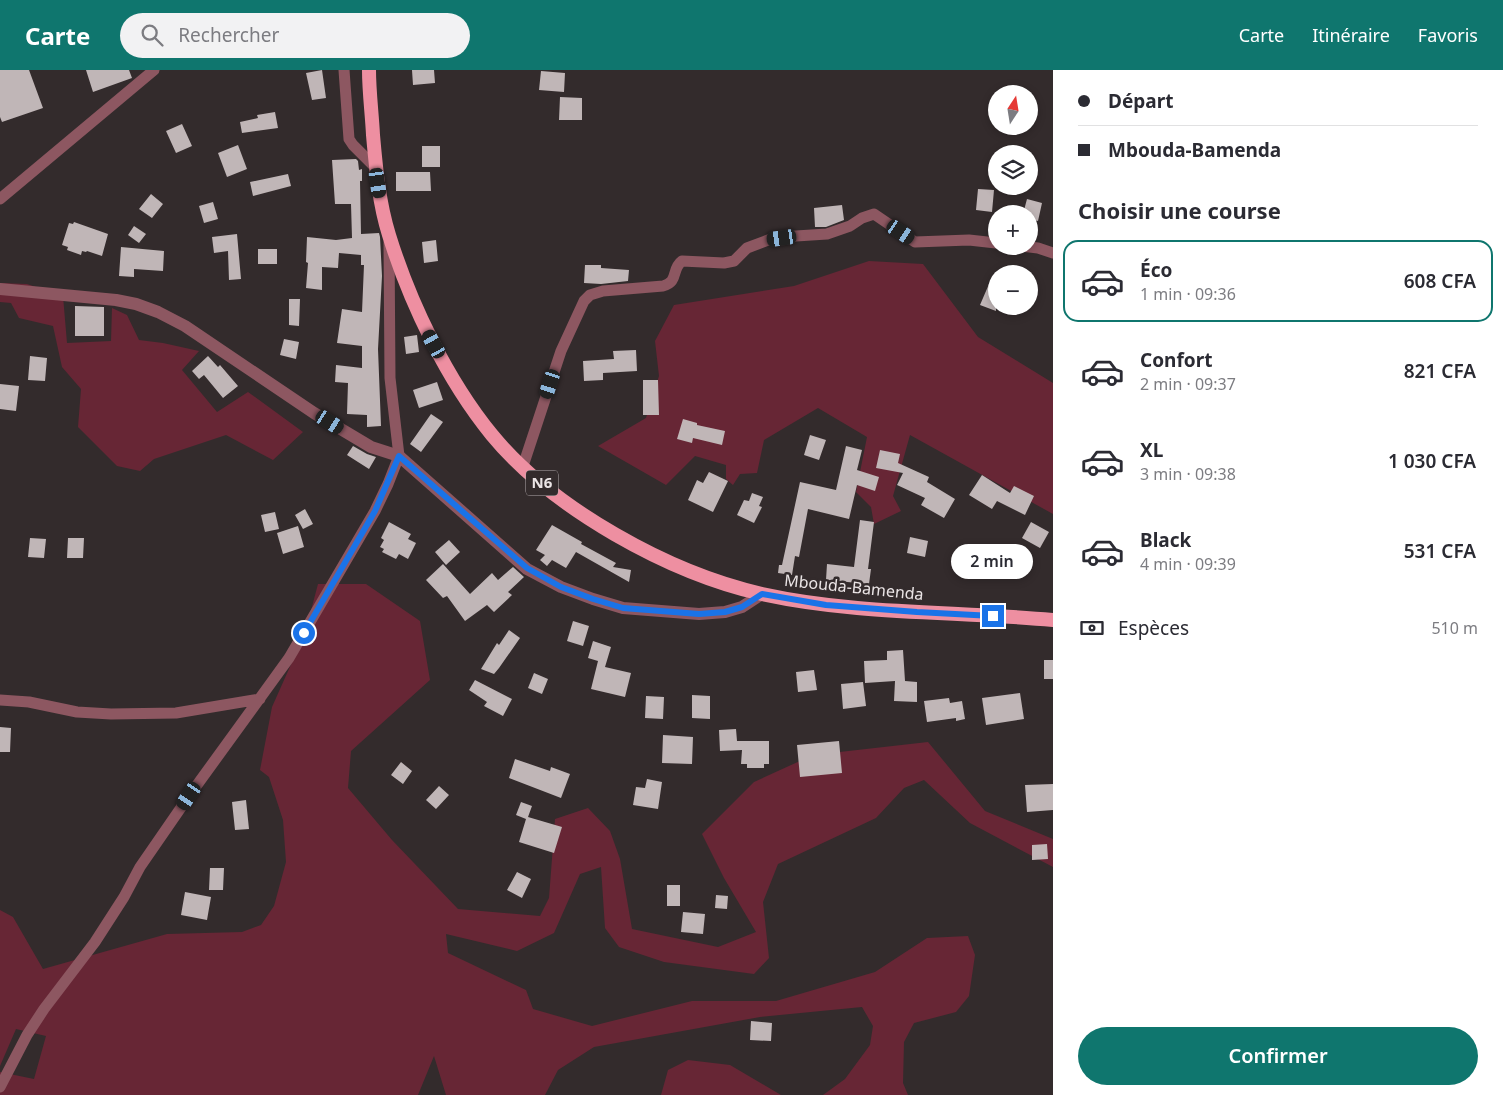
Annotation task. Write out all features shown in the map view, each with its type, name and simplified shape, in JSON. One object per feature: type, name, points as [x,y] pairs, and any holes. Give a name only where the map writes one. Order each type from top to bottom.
[{"type":"highway","name":"Mbouda-Bamenda","points":[[369,70],[380,198],[389,234],[408,288],[427,330],[466,400],[494,437],[557,496],[596,523],[677,566],[762,594],[826,605],[1053,620]]},
{"type":"street","points":[[0,199],[154,70]]},
{"type":"street","points":[[344,70],[349,139],[376,168]]},
{"type":"street","points":[[523,466],[560,351],[584,301],[590,295],[603,291],[669,285],[673,280],[678,264],[682,261],[724,264],[734,261],[747,248],[768,240],[827,234],[850,226],[862,218],[874,214],[915,242],[970,240],[988,242]]},
{"type":"street","points":[[0,1087],[27,1035],[95,942],[154,846],[289,658],[375,511],[399,456],[390,378],[389,234]]},
{"type":"street","points":[[1038,248],[1053,253]]},
{"type":"street","points":[[0,288],[116,300],[136,304],[158,312],[201,336],[240,362],[268,384],[352,436],[371,447],[399,456],[527,568],[561,587],[623,608],[699,614],[734,610],[762,594]]},
{"type":"street","points":[[0,700],[29,702],[77,712],[148,714],[176,713],[260,699]]},
{"type":"shaded area","points":[[869,261],[923,264],[978,337],[1053,383],[1053,514],[910,435],[893,496],[901,511],[874,524],[871,507],[856,492],[867,437],[818,408],[764,440],[757,473],[740,474],[733,485],[726,479],[726,465],[695,456],[666,485],[598,446],[646,418],[659,376],[655,341],[674,305],[794,286]]},
{"type":"shaded area","points":[[0,283],[27,284],[63,296],[67,343],[111,341],[112,308],[127,315],[139,340],[199,351],[182,370],[217,412],[248,392],[303,432],[273,460],[226,435],[154,459],[140,471],[117,466],[78,427],[81,389],[62,367],[53,326],[19,318],[11,303],[0,302]]},
{"type":"shaded area","points":[[318,584],[366,584],[420,621],[430,680],[351,751],[348,788],[392,840],[458,909],[540,916],[549,898],[555,819],[588,808],[610,831],[620,859],[632,929],[718,947],[756,932],[724,878],[702,834],[754,782],[813,755],[928,742],[985,811],[1053,839],[1053,867],[970,823],[924,780],[904,788],[876,818],[778,864],[763,902],[769,958],[754,974],[664,962],[619,947],[605,928],[601,867],[580,874],[554,933],[517,951],[446,934],[448,953],[526,990],[533,1009],[592,1026],[692,1001],[776,1001],[875,972],[927,938],[968,936],[975,955],[969,996],[956,1012],[914,1023],[904,1042],[903,1083],[908,1095],[823,1095],[845,1079],[870,1045],[873,1026],[862,1007],[760,1017],[594,1047],[558,1070],[545,1095],[446,1095],[434,1056],[418,1095],[0,1095],[0,1072],[34,1079],[46,1036],[16,1029],[0,1066],[0,910],[13,917],[43,969],[167,934],[242,932],[261,925],[274,906],[286,862],[283,820],[269,777],[260,770],[272,707],[305,633]]},
{"type":"shaded area","points":[[688,1060],[730,1065],[781,1095],[661,1095],[668,1070]]},
{"type":"building","points":[[0,70],[29,70],[43,108],[2,122],[0,117]]},
{"type":"building","points":[[86,70],[129,70],[132,78],[93,92]]},
{"type":"building","points":[[322,70],[326,98],[312,100],[306,73]]},
{"type":"building","points":[[412,70],[434,70],[435,83],[413,85]]},
{"type":"building","points":[[541,71],[565,73],[564,92],[539,90]]},
{"type":"building","points":[[560,97],[582,98],[582,120],[559,120]]},
{"type":"building","points":[[275,112],[278,128],[242,133],[240,122],[258,118],[257,115]]},
{"type":"building","points":[[182,124],[192,146],[176,153],[166,131]]},
{"type":"building","points":[[238,145],[247,169],[227,177],[218,153]]},
{"type":"building","points":[[422,146],[440,146],[440,167],[422,167]]},
{"type":"building","points":[[356,159],[359,170],[362,169],[362,181],[360,181],[361,234],[379,233],[382,276],[378,349],[381,426],[367,427],[367,415],[347,414],[348,383],[335,382],[336,365],[362,368],[362,346],[337,343],[342,309],[362,312],[364,265],[361,265],[361,255],[339,253],[338,268],[322,267],[322,290],[306,288],[308,263],[306,262],[307,237],[336,240],[352,238],[351,204],[335,204],[332,160]]},
{"type":"building","points":[[396,172],[430,172],[431,191],[396,191]]},
{"type":"building","points":[[288,174],[291,186],[253,196],[250,182]]},
{"type":"building","points":[[978,189],[988,190],[988,195],[994,195],[993,205],[988,205],[988,212],[976,210]]},
{"type":"building","points":[[151,194],[163,204],[152,218],[139,209]]},
{"type":"building","points":[[1027,199],[1042,203],[1038,221],[1038,205],[1025,205]]},
{"type":"building","points":[[213,202],[218,219],[204,223],[199,206]]},
{"type":"building","points":[[842,205],[844,220],[826,227],[815,227],[814,208]]},
{"type":"building","points":[[74,222],[108,234],[102,256],[87,251],[82,251],[81,255],[67,250],[68,247],[62,245],[69,223],[73,224]]},
{"type":"building","points":[[134,226],[146,234],[139,243],[128,235]]},
{"type":"building","points":[[237,234],[241,279],[229,280],[228,251],[214,253],[212,237]]},
{"type":"building","points":[[436,240],[438,261],[424,263],[422,242]]},
{"type":"building","points":[[121,247],[164,251],[163,271],[134,269],[134,277],[119,276]]},
{"type":"building","points":[[258,249],[277,249],[277,264],[258,264]]},
{"type":"building","points":[[585,265],[601,265],[601,268],[629,270],[628,281],[601,284],[584,283]]},
{"type":"building","points":[[988,286],[988,308],[980,305]]},
{"type":"building","points":[[289,299],[300,299],[299,326],[289,325]]},
{"type":"building","points":[[75,306],[104,307],[104,336],[75,336]]},
{"type":"building","points":[[417,335],[419,352],[406,354],[404,337]]},
{"type":"building","points":[[284,339],[299,342],[296,359],[280,355]]},
{"type":"building","points":[[636,350],[637,371],[603,373],[603,380],[584,381],[583,361],[614,359],[613,351]]},
{"type":"building","points":[[30,356],[47,358],[45,381],[28,380]]},
{"type":"building","points":[[208,356],[218,367],[220,365],[238,386],[223,398],[204,375],[199,379],[192,371]]},
{"type":"building","points":[[643,380],[658,380],[659,415],[643,415]]},
{"type":"building","points":[[437,382],[443,400],[419,408],[413,390]]},
{"type":"building","points":[[0,384],[19,386],[16,411],[0,409]]},
{"type":"building","points":[[431,414],[443,422],[421,452],[410,444]]},
{"type":"building","points":[[683,419],[697,423],[697,425],[725,431],[722,445],[693,438],[692,443],[677,439]]},
{"type":"building","points":[[810,435],[826,440],[819,460],[804,455]]},
{"type":"building","points":[[353,446],[376,457],[369,469],[347,455]]},
{"type":"building","points":[[846,446],[862,450],[857,470],[879,477],[875,491],[857,485],[849,519],[808,509],[799,557],[795,556],[792,575],[778,573],[779,565],[782,565],[800,482],[836,490]]},
{"type":"building","points":[[880,450],[900,454],[898,463],[929,477],[927,482],[955,499],[944,518],[921,505],[925,498],[897,485],[903,473],[876,468]]},
{"type":"building","points":[[709,472],[728,481],[713,512],[688,500],[697,480],[703,483]]},
{"type":"building","points":[[982,475],[1010,493],[1014,486],[1034,496],[1025,515],[997,501],[992,509],[969,495]]},
{"type":"building","points":[[752,493],[763,497],[759,506],[762,507],[754,523],[737,515],[744,500],[749,501]]},
{"type":"building","points":[[305,509],[313,524],[303,529],[295,515]]},
{"type":"building","points":[[275,512],[279,529],[265,532],[261,515]]},
{"type":"building","points":[[860,520],[874,522],[868,569],[871,569],[869,584],[826,580],[827,564],[854,567]]},
{"type":"building","points":[[389,522],[411,534],[408,539],[416,543],[408,559],[399,554],[396,559],[382,552],[384,549],[380,547],[384,540],[381,538]]},
{"type":"building","points":[[1031,522],[1049,532],[1040,548],[1022,538]]},
{"type":"building","points":[[552,525],[582,542],[581,544],[616,563],[613,567],[631,570],[629,582],[576,552],[566,568],[552,560],[547,566],[540,560],[545,555],[536,550]]},
{"type":"building","points":[[298,526],[304,547],[283,554],[277,533]]},
{"type":"building","points":[[910,537],[928,541],[925,557],[907,553]]},
{"type":"building","points":[[30,538],[46,539],[44,558],[28,557]]},
{"type":"building","points":[[68,538],[84,538],[83,558],[67,558]]},
{"type":"building","points":[[449,540],[460,552],[446,565],[435,552]]},
{"type":"building","points":[[443,564],[470,594],[492,573],[498,580],[513,567],[524,577],[508,592],[512,595],[494,612],[487,605],[465,621],[447,596],[443,598],[426,580]]},
{"type":"building","points":[[573,621],[589,626],[583,646],[567,641]]},
{"type":"building","points":[[509,630],[520,638],[499,668],[494,674],[481,669],[497,643],[499,645]]},
{"type":"building","points":[[593,641],[611,647],[605,667],[631,673],[625,697],[591,689],[598,661],[588,658]]},
{"type":"building","points":[[903,650],[905,681],[917,682],[917,702],[894,701],[895,681],[865,683],[864,661],[887,660],[887,651]]},
{"type":"building","points":[[1044,660],[1053,660],[1053,679],[1044,679]]},
{"type":"building","points":[[814,670],[817,690],[798,692],[796,672]]},
{"type":"building","points":[[534,673],[548,679],[542,694],[528,688]]},
{"type":"building","points":[[475,680],[512,699],[503,716],[484,706],[487,702],[469,690]]},
{"type":"building","points":[[863,682],[866,706],[843,709],[841,684]]},
{"type":"building","points":[[1020,693],[1024,719],[986,725],[982,698]]},
{"type":"building","points":[[692,695],[710,696],[710,719],[692,718]]},
{"type":"building","points":[[646,696],[664,697],[663,719],[645,718]]},
{"type":"building","points":[[949,698],[950,703],[962,701],[965,719],[956,721],[956,718],[927,722],[924,701]]},
{"type":"building","points":[[0,727],[11,728],[10,752],[0,752]]},
{"type":"building","points":[[736,729],[737,741],[769,741],[769,764],[764,764],[764,768],[747,768],[747,764],[741,764],[742,750],[720,751],[719,730]]},
{"type":"building","points":[[663,735],[693,737],[692,764],[662,763]]},
{"type":"building","points":[[839,741],[842,773],[800,777],[797,745]]},
{"type":"building","points":[[515,759],[550,771],[551,767],[570,774],[561,798],[509,778]]},
{"type":"building","points":[[401,762],[412,771],[403,784],[391,775]]},
{"type":"building","points":[[647,779],[662,782],[658,809],[633,805],[636,787],[645,788]]},
{"type":"building","points":[[1053,784],[1053,810],[1027,812],[1025,785]]},
{"type":"building","points":[[439,786],[449,795],[436,809],[426,800]]},
{"type":"building","points":[[246,800],[249,829],[235,830],[232,802]]},
{"type":"building","points":[[521,802],[532,806],[528,817],[562,827],[554,853],[519,842],[526,819],[516,815]]},
{"type":"building","points":[[1047,844],[1048,859],[1032,860],[1032,845]]},
{"type":"building","points":[[210,868],[224,868],[223,890],[209,890]]},
{"type":"building","points":[[517,872],[531,879],[522,898],[507,890]]},
{"type":"building","points":[[667,885],[680,885],[680,906],[667,906]]},
{"type":"building","points":[[185,892],[211,897],[207,920],[181,915]]},
{"type":"building","points":[[716,895],[728,896],[727,909],[715,908]]},
{"type":"building","points":[[683,912],[705,914],[703,934],[681,932]]},
{"type":"building","points":[[751,1021],[772,1023],[771,1041],[750,1040]]},
{"type":"route","points":[[304,633],[375,511],[399,456],[527,568],[561,587],[623,608],[699,614],[725,612],[742,607],[762,594],[826,605],[993,616]]}]
